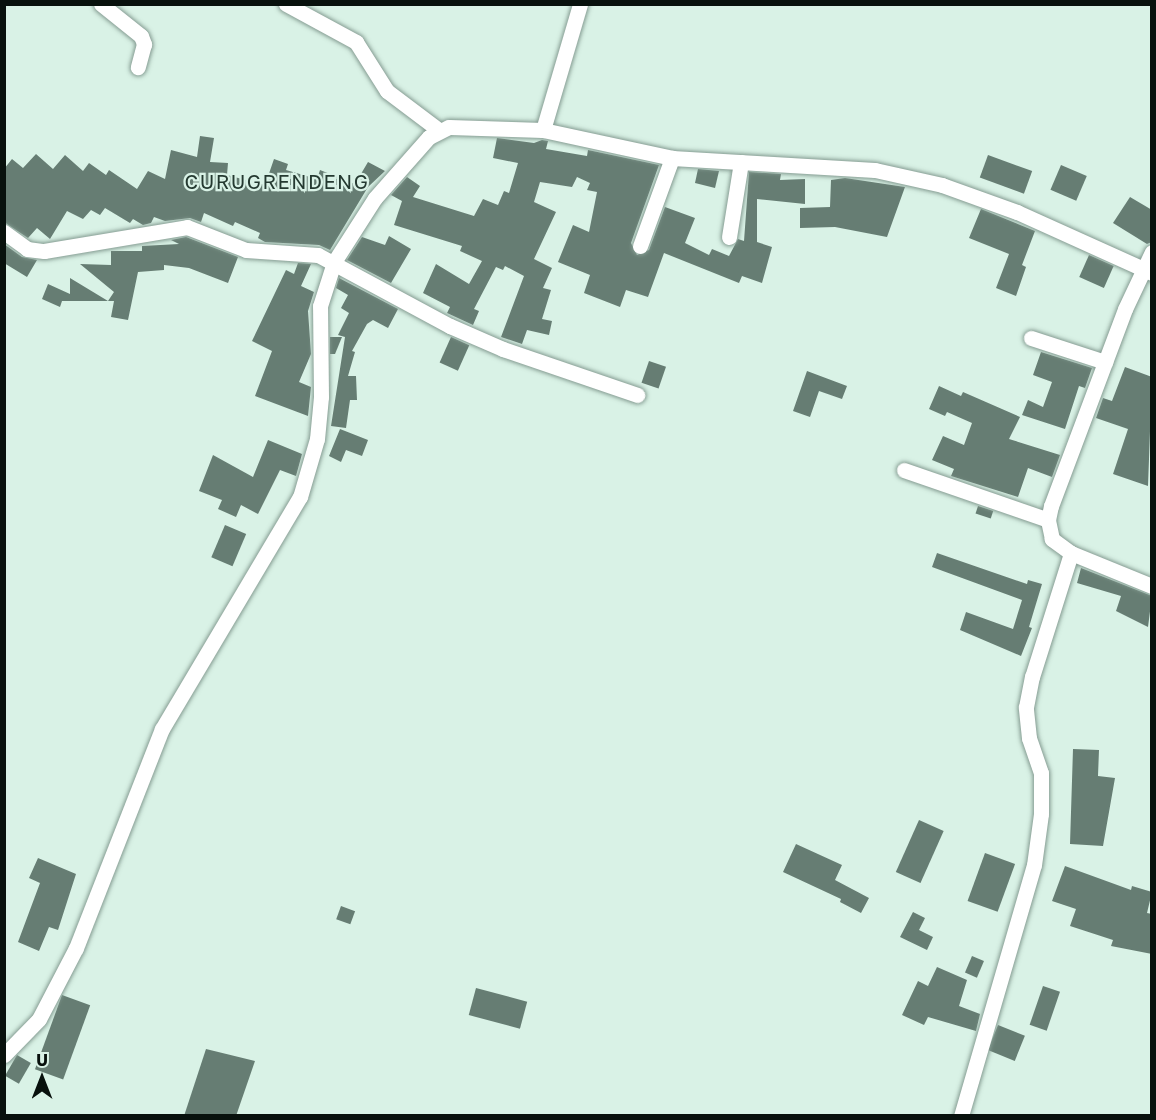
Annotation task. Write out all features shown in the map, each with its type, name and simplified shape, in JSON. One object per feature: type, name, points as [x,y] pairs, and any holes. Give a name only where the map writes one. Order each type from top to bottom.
[{"type":"street","points":[[101,4],[141,36],[144,44],[138,67]]},
{"type":"street","points":[[286,4],[356,42],[387,91],[440,131]]},
{"type":"street","points":[[543,130],[580,4]]},
{"type":"street","points":[[4,1055],[39,1019],[76,948],[162,729],[300,497],[317,439],[321,397],[320,306],[334,262],[375,198],[429,137],[440,131],[461,127],[543,130],[672,158],[875,170],[942,185],[1017,212],[1146,271]]},
{"type":"street","points":[[640,246],[672,158]]},
{"type":"street","points":[[729,237],[741,162]]},
{"type":"street","points":[[4,232],[27,249],[44,251],[187,227],[246,250],[306,253],[334,262],[371,286],[450,326],[503,349],[637,395]]},
{"type":"street","points":[[1152,252],[1146,271],[1105,362],[1048,520],[1052,539],[1071,553],[1152,586]]},
{"type":"street","points":[[1031,338],[1105,362]]},
{"type":"street","points":[[904,470],[1048,520]]},
{"type":"street","points":[[960,1116],[1034,865],[1041,814],[1041,773],[1029,738],[1026,707],[1032,677],[1071,553]]},
{"type":"building","points":[[200,136],[214,138],[210,162],[228,163],[227,175],[265,185],[274,159],[288,164],[286,170],[317,179],[320,170],[355,184],[368,162],[385,171],[368,187],[330,250],[319,245],[265,242],[258,238],[260,233],[235,222],[233,226],[204,213],[201,222],[190,218],[165,221],[154,217],[151,223],[143,225],[133,219],[130,223],[105,208],[100,215],[91,210],[83,219],[67,211],[50,239],[37,228],[28,238],[4,222],[4,169],[12,159],[23,168],[36,154],[53,169],[65,155],[83,171],[89,163],[106,175],[109,170],[137,189],[148,171],[165,179],[171,150],[197,157]]},
{"type":"building","points":[[497,138],[534,143],[542,140],[548,141],[546,149],[587,156],[588,150],[659,165],[631,243],[637,255],[649,250],[665,207],[695,218],[685,243],[709,255],[712,249],[729,256],[738,239],[744,241],[749,172],[781,174],[780,180],[805,179],[805,204],[757,199],[757,242],[772,247],[762,283],[742,276],[739,283],[664,253],[648,297],[626,290],[620,307],[584,293],[590,275],[558,262],[573,225],[589,232],[597,192],[587,190],[590,183],[577,177],[572,187],[540,182],[534,202],[556,212],[534,259],[552,268],[543,288],[551,290],[542,319],[552,321],[549,335],[527,330],[522,344],[501,337],[524,276],[505,266],[503,270],[496,267],[474,309],[479,311],[473,325],[447,313],[450,307],[423,293],[436,264],[469,284],[482,261],[460,251],[462,246],[394,225],[402,201],[391,195],[407,177],[420,186],[413,197],[474,216],[483,199],[498,205],[504,191],[509,193],[518,163],[493,158]]},
{"type":"building","points":[[988,155],[1032,171],[1024,194],[980,178]]},
{"type":"building","points":[[1061,165],[1087,176],[1076,201],[1050,190]]},
{"type":"building","points":[[698,169],[719,171],[715,188],[695,183]]},
{"type":"building","points":[[845,178],[905,187],[887,237],[835,227],[800,228],[800,208],[830,207],[831,180]]},
{"type":"building","points":[[1130,197],[1152,210],[1152,242],[1147,244],[1113,223]]},
{"type":"building","points":[[981,209],[1035,231],[1022,265],[1026,267],[1016,296],[996,288],[1009,254],[969,238]]},
{"type":"building","points":[[389,236],[411,249],[391,283],[347,260],[362,237],[385,245]]},
{"type":"building","points":[[186,237],[238,257],[228,283],[189,268],[164,265],[164,270],[138,272],[128,320],[111,317],[114,301],[108,301],[114,292],[80,264],[111,265],[111,251],[142,251],[142,246],[179,244],[171,240]]},
{"type":"building","points":[[4,244],[22,257],[37,260],[27,277],[4,263]]},
{"type":"building","points":[[1089,255],[1114,266],[1104,288],[1079,277]]},
{"type":"building","points":[[298,263],[311,264],[301,286],[314,292],[308,311],[311,354],[299,382],[311,387],[308,416],[255,396],[272,351],[252,341],[286,270],[294,274]]},
{"type":"building","points":[[70,278],[108,301],[62,301],[60,307],[42,299],[48,284],[70,294]]},
{"type":"building","points":[[339,278],[398,309],[388,328],[373,320],[367,324],[352,351],[355,352],[348,376],[356,376],[357,400],[350,400],[346,428],[331,426],[345,337],[338,335],[349,313],[341,308],[348,295],[336,288]]},
{"type":"building","points":[[330,337],[342,337],[335,354],[330,354]]},
{"type":"building","points":[[451,337],[469,345],[458,371],[440,363]]},
{"type":"building","points":[[1041,352],[1092,368],[1085,388],[1079,386],[1065,429],[1022,415],[1028,400],[1043,407],[1052,382],[1033,375]]},
{"type":"building","points":[[649,361],[666,367],[659,389],[642,383]]},
{"type":"building","points":[[1125,367],[1152,377],[1148,486],[1113,474],[1128,429],[1096,418],[1103,398],[1112,401]]},
{"type":"building","points":[[807,371],[847,386],[842,399],[819,391],[810,417],[793,411]]},
{"type":"building","points":[[939,386],[961,396],[963,392],[1020,417],[1009,439],[1060,455],[1052,477],[1028,468],[1018,497],[951,476],[954,469],[932,460],[943,436],[964,445],[972,423],[947,412],[945,416],[929,409]]},
{"type":"building","points":[[340,429],[368,440],[362,456],[346,450],[341,462],[329,456]]},
{"type":"building","points":[[268,440],[302,454],[296,476],[280,470],[258,514],[241,505],[236,517],[218,509],[222,500],[199,491],[213,455],[253,477]]},
{"type":"building","points":[[978,506],[993,511],[991,519],[976,514]]},
{"type":"building","points":[[225,525],[246,534],[232,566],[211,557]]},
{"type":"building","points":[[937,553],[1027,584],[1028,580],[1042,584],[1029,627],[1032,628],[1021,656],[960,630],[966,612],[1013,629],[1022,600],[932,567]]},
{"type":"building","points":[[1081,568],[1152,596],[1148,627],[1116,611],[1121,596],[1077,583]]},
{"type":"building","points":[[1073,749],[1099,750],[1098,776],[1115,778],[1103,846],[1070,844]]},
{"type":"building","points":[[919,820],[944,831],[920,883],[896,872]]},
{"type":"building","points":[[796,844],[842,865],[835,880],[869,898],[861,913],[840,902],[841,899],[783,872]]},
{"type":"building","points":[[985,853],[1015,864],[998,912],[968,901]]},
{"type":"building","points":[[38,858],[76,874],[58,930],[49,927],[39,951],[18,942],[40,883],[29,878]]},
{"type":"building","points":[[1065,866],[1131,890],[1132,886],[1152,892],[1147,913],[1152,914],[1152,954],[1111,946],[1113,940],[1070,926],[1076,909],[1052,901]]},
{"type":"building","points":[[341,906],[355,911],[350,924],[336,919]]},
{"type":"building","points":[[913,912],[925,918],[919,930],[933,937],[927,950],[900,937]]},
{"type":"building","points":[[972,956],[984,961],[977,978],[965,973]]},
{"type":"building","points":[[937,967],[967,980],[959,1006],[980,1014],[976,1031],[928,1017],[924,1025],[902,1015],[918,981],[928,986]]},
{"type":"building","points":[[1043,986],[1060,992],[1047,1031],[1030,1025]]},
{"type":"building","points":[[476,988],[527,1002],[520,1029],[469,1015]]},
{"type":"building","points":[[62,995],[90,1005],[63,1079],[35,1069]]},
{"type":"building","points":[[998,1025],[1025,1036],[1015,1061],[988,1050]]},
{"type":"building","points":[[206,1049],[255,1061],[236,1116],[184,1116]]},
{"type":"building","points":[[17,1055],[31,1063],[19,1084],[5,1076]]},
{"type":"district","name":"CURUGRENDENG","points":[[277,181]]}]
